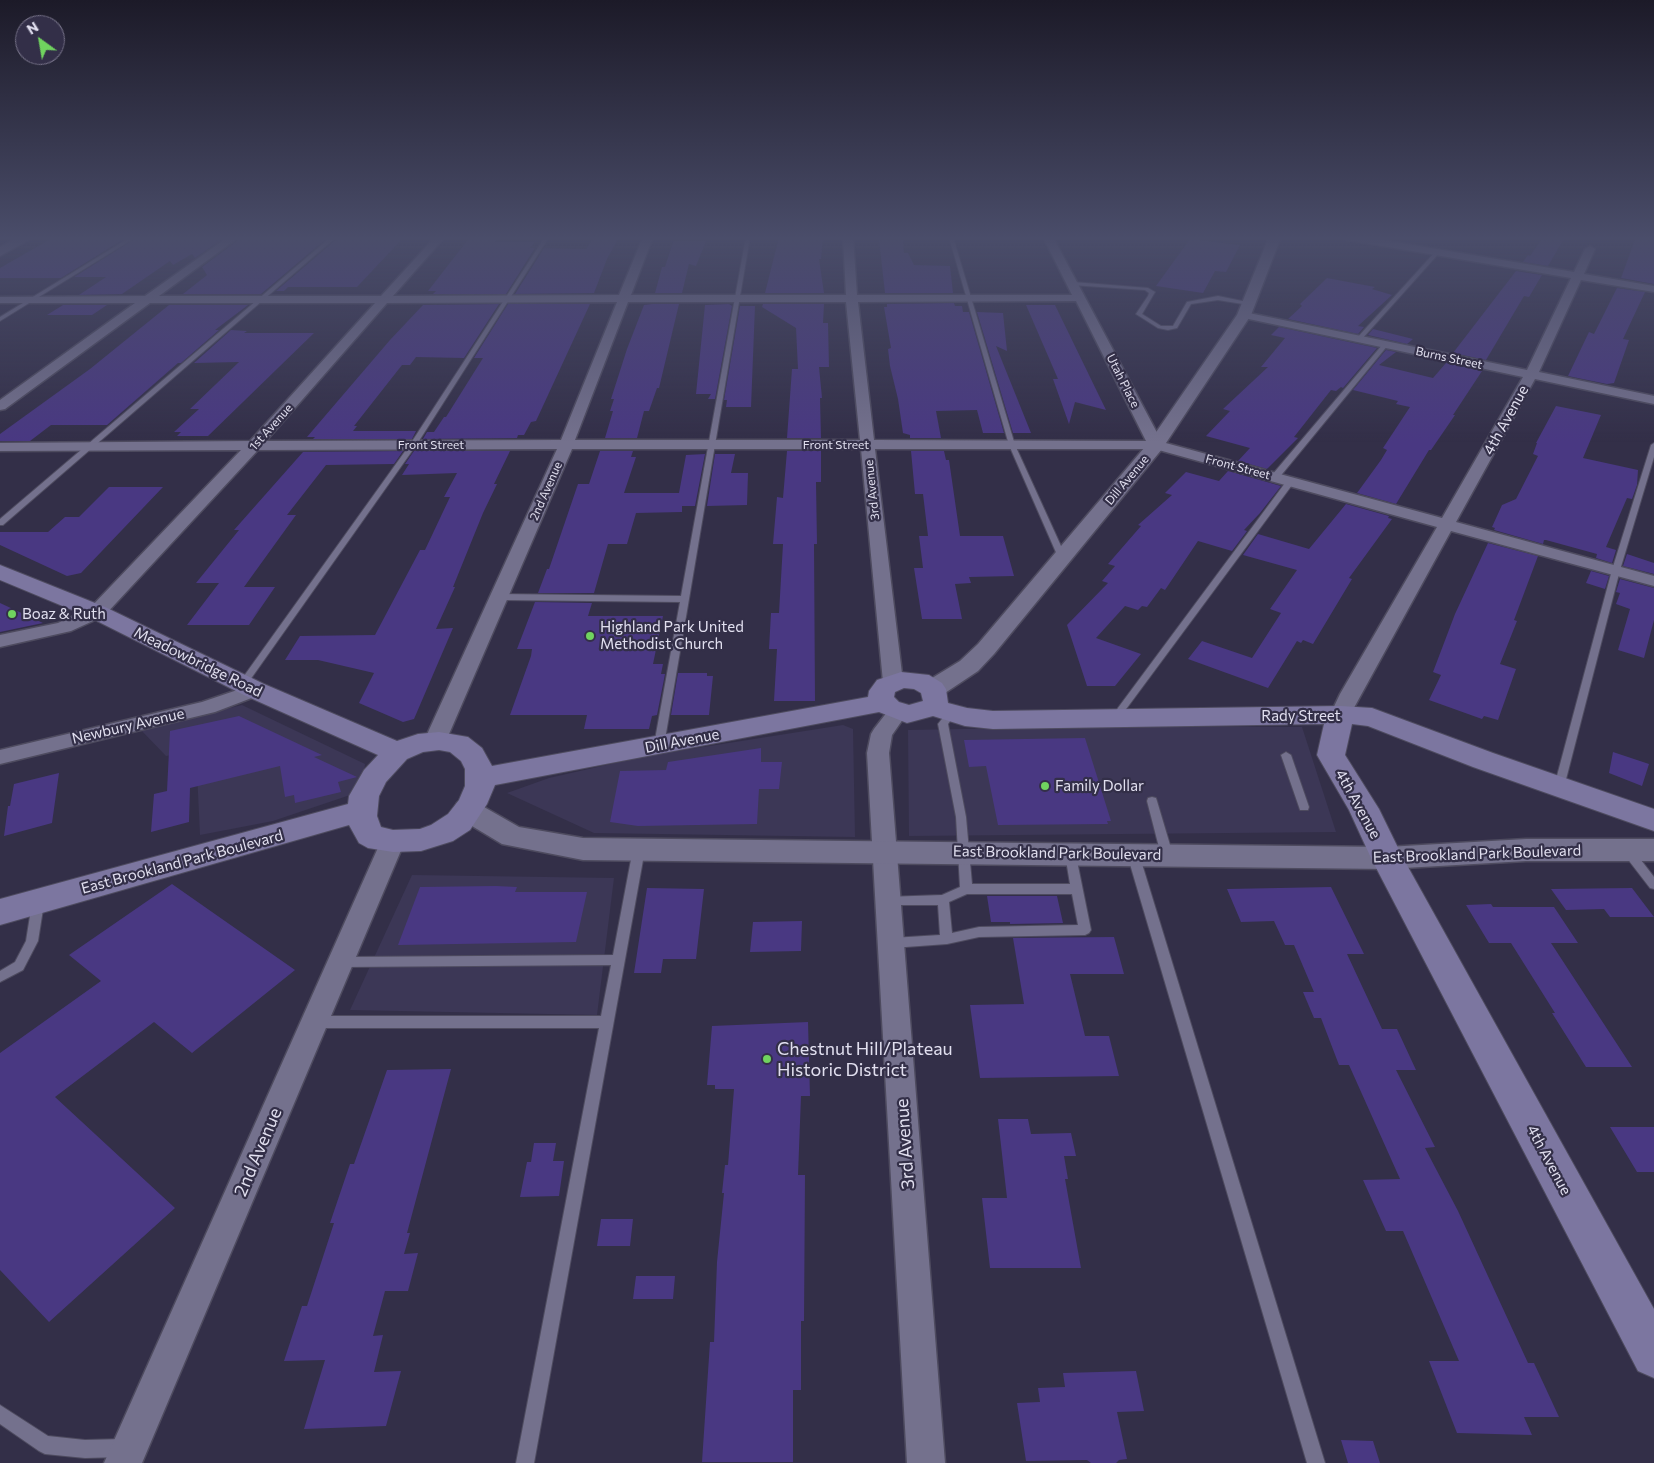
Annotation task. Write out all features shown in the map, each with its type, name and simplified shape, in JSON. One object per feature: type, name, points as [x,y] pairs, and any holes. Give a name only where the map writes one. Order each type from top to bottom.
[{"type":"main road","name":"Meadowbridge Road","points":[[0,572],[97,612],[248,688],[397,752]]},
{"type":"main road","name":"Dill Avenue","points":[[480,778],[892,699],[901,680],[920,681],[939,703]]},
{"type":"main road","name":"Rady Street","points":[[939,703],[965,717],[993,720],[1340,715],[1372,718],[1654,820]]},
{"type":"main road","name":"4th Avenue","points":[[1340,715],[1330,755],[1364,809],[1387,858],[1654,1355]]},
{"type":"main road","points":[[435,741],[458,744],[472,755],[479,768],[480,786],[459,822],[442,833],[420,840],[393,842],[379,840],[370,835],[364,826],[363,810],[364,796],[374,777],[397,752],[418,743],[435,741]]},
{"type":"main road","name":"East Brookland Park Boulevard","points":[[0,912],[312,826],[363,810]]},
{"type":"street","points":[[0,406],[139,305]]},
{"type":"street","name":"1st Avenue","points":[[97,612],[254,445],[379,305]]},
{"type":"street","name":"2nd Avenue","points":[[435,741],[566,445],[622,305]]},
{"type":"street","name":"3rd Avenue","points":[[853,305],[892,699],[878,753],[926,1463]]},
{"type":"street","name":"Utah Place","points":[[1084,305],[1156,445]]},
{"type":"street","name":"Dill Avenue","points":[[939,703],[953,679],[975,660],[1156,445],[1248,305]]},
{"type":"street","name":"4th Avenue","points":[[1340,715],[1350,694],[1448,524],[1531,374],[1564,305]]},
{"type":"street","name":"Burns Street","points":[[1246,309],[1359,339],[1654,400]]},
{"type":"street","name":"Front Street","points":[[0,447],[414,444],[1156,445],[1654,581]]},
{"type":"street","points":[[0,641],[64,627],[97,612]]},
{"type":"street","name":"Newbury Avenue","points":[[0,757],[208,707],[248,688]]},
{"type":"street","name":"East Brookland Park Boulevard","points":[[467,810],[512,836],[583,849],[1387,858],[1526,850],[1640,850]]},
{"type":"street","name":"2nd Avenue","points":[[126,1456],[393,842]]},
{"type":"lane","points":[[0,319],[22,305]]},
{"type":"lane","points":[[0,523],[256,305]]},
{"type":"lane","points":[[248,688],[414,444],[503,305]]},
{"type":"lane","points":[[659,745],[736,305]]},
{"type":"lane","points":[[972,305],[1012,445],[1062,557]]},
{"type":"lane","points":[[1145,305],[1139,314],[1160,327],[1168,328],[1175,327],[1188,305]]},
{"type":"lane","points":[[1237,305],[1246,309]]},
{"type":"lane","points":[[1359,339],[1390,305]]},
{"type":"lane","points":[[1275,477],[1385,344]]},
{"type":"lane","points":[[1559,787],[1616,570],[1654,445]]},
{"type":"lane","points":[[1115,718],[1291,482]]},
{"type":"lane","points":[[499,596],[685,599]]},
{"type":"lane","points":[[939,703],[961,817],[966,889]]},
{"type":"lane","points":[[1286,755],[1304,806]]},
{"type":"lane","points":[[1152,801],[1167,855]]},
{"type":"lane","points":[[526,1463],[639,849]]},
{"type":"lane","points":[[1640,850],[1654,885]]},
{"type":"lane","points":[[892,943],[947,939],[979,932],[1085,930],[1071,854]]},
{"type":"lane","points":[[1132,854],[1316,1463]]},
{"type":"lane","points":[[889,900],[943,900],[966,889],[1077,889]]},
{"type":"lane","points":[[943,900],[947,939]]},
{"type":"lane","points":[[0,977],[19,966],[32,941],[38,902]]},
{"type":"lane","points":[[341,962],[618,960]]},
{"type":"lane","points":[[314,1022],[607,1022]]},
{"type":"lane","points":[[0,1414],[45,1445],[126,1456]]},
{"type":"shaded area","points":[[242,705],[365,764],[362,791],[273,821],[200,835],[196,751],[166,756],[141,730]]},
{"type":"shaded area","points":[[843,725],[853,729],[855,837],[594,833],[507,793],[549,778],[646,756]]},
{"type":"shaded area","points":[[1129,726],[1302,727],[1336,832],[909,836],[908,730]]},
{"type":"shaded area","points":[[412,875],[614,878],[597,1015],[350,1010]]},
{"type":"building","points":[[63,305],[107,305],[92,315],[47,315]]},
{"type":"building","points":[[169,305],[248,305],[215,330],[219,330],[107,425],[51,425],[30,441],[0,441],[0,434],[90,369]]},
{"type":"building","points":[[423,305],[498,305],[464,358],[416,357],[410,365],[402,365],[354,426],[357,426],[353,431],[416,431],[412,439],[313,439],[315,437],[307,437],[390,340]]},
{"type":"building","points":[[507,305],[589,305],[536,421],[531,422],[524,435],[518,435],[517,438],[423,439],[427,432],[434,432],[444,417],[446,417],[483,358],[474,358]]},
{"type":"building","points":[[644,305],[679,305],[659,388],[657,388],[649,411],[644,411],[637,438],[605,438],[613,411],[610,411],[614,399],[611,399]]},
{"type":"building","points":[[705,305],[731,305],[715,399],[708,399],[711,394],[696,394]]},
{"type":"building","points":[[763,305],[824,305],[823,323],[828,323],[829,367],[819,367],[822,398],[820,398],[821,438],[787,438],[792,369],[798,369],[796,328],[762,307]]},
{"type":"building","points":[[887,305],[955,305],[962,306],[963,312],[969,312],[1004,433],[983,433],[977,410],[936,411],[941,438],[910,438],[910,435],[903,433],[898,399],[890,366],[888,349],[891,348],[884,307]]},
{"type":"building","points":[[1026,305],[1055,305],[1106,410],[1075,402],[1069,424],[1053,379],[1058,379]]},
{"type":"building","points":[[1381,305],[1358,326],[1364,327],[1358,334],[1288,319],[1302,306]]},
{"type":"building","points":[[1490,305],[1518,305],[1486,360],[1453,353]]},
{"type":"building","points":[[1608,305],[1639,305],[1623,339],[1629,340],[1614,383],[1607,384],[1568,376],[1589,332],[1594,334]]},
{"type":"building","points":[[740,306],[755,306],[751,407],[726,407],[727,400],[724,400]]},
{"type":"building","points":[[977,312],[1003,313],[1007,351],[996,346],[1031,433],[1013,433]]},
{"type":"building","points":[[1279,327],[1377,348],[1343,388],[1341,387],[1336,391],[1331,390],[1294,437],[1298,438],[1267,469],[1238,461],[1250,448],[1206,436],[1230,411],[1223,409],[1268,367],[1261,367],[1285,338],[1271,335]]},
{"type":"building","points":[[1373,329],[1413,339],[1407,344],[1368,335]]},
{"type":"building","points":[[231,330],[247,331],[244,333],[314,333],[208,436],[177,436],[181,432],[174,432],[199,409],[190,409],[239,362],[194,363]]},
{"type":"building","points":[[1386,350],[1396,352],[1379,365],[1433,378],[1446,363],[1482,371],[1453,415],[1455,415],[1431,450],[1429,450],[1396,504],[1357,493],[1381,460],[1387,450],[1383,448],[1410,407],[1396,404],[1398,401],[1353,390]]},
{"type":"building","points":[[1556,406],[1601,415],[1583,458],[1638,470],[1637,485],[1632,499],[1627,498],[1606,547],[1616,550],[1612,563],[1596,558],[1597,554],[1546,540],[1544,540],[1543,544],[1494,530],[1495,528],[1492,527],[1502,505],[1516,499],[1538,456],[1533,454],[1536,443]]},
{"type":"building","points":[[403,451],[394,464],[326,465],[287,515],[296,515],[244,587],[275,587],[249,625],[187,625],[219,583],[196,583],[239,530],[234,530],[303,452]]},
{"type":"building","points":[[414,451],[510,451],[494,484],[497,484],[483,513],[453,587],[455,587],[436,629],[453,628],[414,719],[403,722],[359,703],[374,673],[318,660],[285,660],[300,636],[375,635],[420,550],[425,550],[450,497],[444,497],[457,473],[402,475],[409,464],[405,464]]},
{"type":"building","points":[[600,451],[633,451],[631,457],[636,457],[624,493],[679,493],[686,455],[705,454],[695,506],[682,506],[682,512],[636,513],[627,544],[608,544],[594,593],[538,593],[547,569],[549,569],[578,484],[589,484]]},
{"type":"building","points":[[787,451],[821,451],[821,482],[816,482],[817,544],[814,544],[815,701],[774,701],[777,649],[769,649],[771,613],[779,613],[783,544],[773,544],[777,497],[783,498]]},
{"type":"building","points":[[911,451],[944,451],[946,460],[949,460],[960,536],[1003,536],[1014,576],[969,577],[971,583],[955,584],[962,619],[922,619],[914,568],[923,568],[919,536],[928,536],[923,494],[915,494]]},
{"type":"building","points":[[715,454],[735,454],[731,473],[748,473],[747,505],[707,506]]},
{"type":"building","points":[[1228,471],[1281,486],[1244,530],[1247,531],[1232,551],[1198,541],[1165,590],[1161,588],[1147,607],[1142,606],[1138,610],[1125,606],[1096,638],[1141,654],[1115,686],[1087,686],[1067,625],[1108,583],[1102,581],[1115,566],[1108,564],[1141,526],[1138,525],[1172,495],[1165,493],[1186,472],[1219,481]]},
{"type":"building","points":[[109,487],[163,487],[81,573],[67,576],[0,545],[0,532],[48,532],[65,517],[79,517]]},
{"type":"building","points":[[1346,504],[1389,516],[1388,518],[1392,519],[1349,578],[1352,579],[1313,644],[1303,640],[1301,643],[1297,641],[1268,688],[1188,659],[1202,641],[1252,658],[1281,613],[1270,609],[1297,570],[1243,555],[1258,534],[1309,549]]},
{"type":"building","points":[[1488,543],[1538,556],[1514,620],[1517,621],[1500,664],[1516,669],[1498,720],[1484,716],[1482,719],[1429,700],[1441,675],[1433,672],[1455,614]]},
{"type":"building","points":[[1627,554],[1654,563],[1654,574],[1623,566]]},
{"type":"building","points":[[1591,571],[1609,576],[1605,589],[1586,583]]},
{"type":"building","points":[[1620,579],[1654,588],[1654,620],[1644,658],[1618,650],[1630,609],[1616,604],[1620,593],[1616,592]]},
{"type":"building","points":[[535,602],[592,603],[588,616],[663,616],[653,664],[663,664],[661,674],[665,674],[657,715],[652,716],[649,729],[584,729],[587,715],[510,715],[531,656],[532,649],[517,649]]},
{"type":"building","name":"Boaz & Ruth","points":[[0,603],[43,623],[0,632]]},
{"type":"building","points":[[678,673],[707,673],[707,676],[713,676],[709,715],[671,715]]},
{"type":"building","points":[[239,716],[322,755],[314,757],[357,777],[338,782],[341,792],[295,803],[294,795],[285,797],[280,766],[190,788],[189,822],[151,832],[154,794],[167,791],[170,731]]},
{"type":"building","name":"Family Dollar","points":[[1085,738],[1111,821],[1107,821],[1108,824],[998,825],[986,766],[969,767],[964,740]]},
{"type":"building","points":[[761,748],[761,762],[782,762],[779,789],[759,789],[757,824],[638,826],[610,822],[620,771],[666,770],[668,762]]},
{"type":"building","points":[[1613,752],[1649,764],[1642,786],[1609,773]]},
{"type":"building","points":[[59,773],[52,823],[4,836],[8,806],[10,806],[14,784]]},
{"type":"building","points":[[172,884],[295,970],[192,1053],[154,1022],[55,1097],[175,1208],[49,1322],[0,1270],[0,1053],[101,981],[69,955]]},
{"type":"building","points":[[420,887],[517,887],[515,892],[587,892],[576,942],[398,945]]},
{"type":"building","points":[[1331,887],[1364,954],[1347,954],[1382,1029],[1397,1029],[1416,1070],[1396,1070],[1435,1147],[1425,1148],[1458,1211],[1528,1363],[1534,1363],[1559,1417],[1524,1417],[1532,1435],[1457,1433],[1429,1361],[1459,1361],[1403,1231],[1386,1231],[1363,1180],[1400,1179],[1349,1065],[1339,1065],[1321,1018],[1314,1018],[1303,992],[1314,992],[1294,945],[1285,945],[1274,921],[1241,922],[1227,889]]},
{"type":"building","points":[[647,888],[704,889],[696,959],[663,959],[661,973],[634,973]]},
{"type":"building","points":[[1632,888],[1654,917],[1610,917],[1604,909],[1566,910],[1551,889]]},
{"type":"building","points":[[987,896],[1057,896],[1063,923],[1010,924],[1010,922],[991,922]]},
{"type":"building","points":[[1491,904],[1493,907],[1554,907],[1578,943],[1551,943],[1632,1067],[1586,1067],[1511,943],[1489,943],[1466,905]]},
{"type":"building","points":[[802,921],[801,951],[750,952],[753,922]]},
{"type":"building","points":[[1114,937],[1124,974],[1070,974],[1085,1036],[1109,1036],[1119,1076],[980,1078],[970,1005],[1024,1004],[1013,938]]},
{"type":"building","points":[[808,1022],[810,1096],[801,1096],[798,1175],[805,1175],[804,1321],[801,1321],[801,1390],[793,1390],[793,1462],[702,1462],[710,1342],[714,1342],[717,1262],[724,1193],[722,1193],[725,1165],[728,1165],[734,1089],[715,1089],[715,1085],[707,1085],[712,1026]]},
{"type":"building","points":[[451,1069],[407,1233],[410,1233],[404,1254],[418,1253],[408,1291],[385,1291],[373,1336],[383,1335],[374,1372],[401,1371],[386,1426],[304,1429],[325,1360],[284,1361],[302,1306],[307,1306],[334,1223],[330,1223],[350,1164],[354,1164],[387,1070]]},
{"type":"building","points":[[998,1119],[1028,1119],[1031,1134],[1071,1133],[1076,1156],[1064,1156],[1068,1179],[1065,1179],[1081,1268],[990,1268],[982,1198],[1007,1198]]},
{"type":"building","points":[[1610,1127],[1654,1127],[1654,1172],[1637,1172]]},
{"type":"building","points":[[534,1143],[556,1143],[553,1161],[564,1161],[559,1196],[520,1197],[527,1162],[531,1162]]},
{"type":"building","points":[[601,1219],[633,1219],[630,1246],[597,1246]]},
{"type":"building","points":[[636,1276],[675,1276],[673,1299],[633,1299]]},
{"type":"building","points":[[1136,1371],[1144,1411],[1117,1412],[1127,1459],[1119,1460],[1116,1463],[1091,1463],[1087,1460],[1026,1461],[1017,1403],[1040,1402],[1038,1388],[1065,1387],[1063,1373]]},
{"type":"building","points":[[1341,1440],[1373,1441],[1380,1463],[1348,1463]]},
{"type":"place","name":"Boaz & Ruth","points":[[12,614]]},
{"type":"place","name":"Highland Park United Methodist Church","points":[[590,636]]},
{"type":"place","name":"Family Dollar","points":[[1045,786]]},
{"type":"place","name":"Chestnut Hill/Plateau Historic District","points":[[767,1059]]}]
